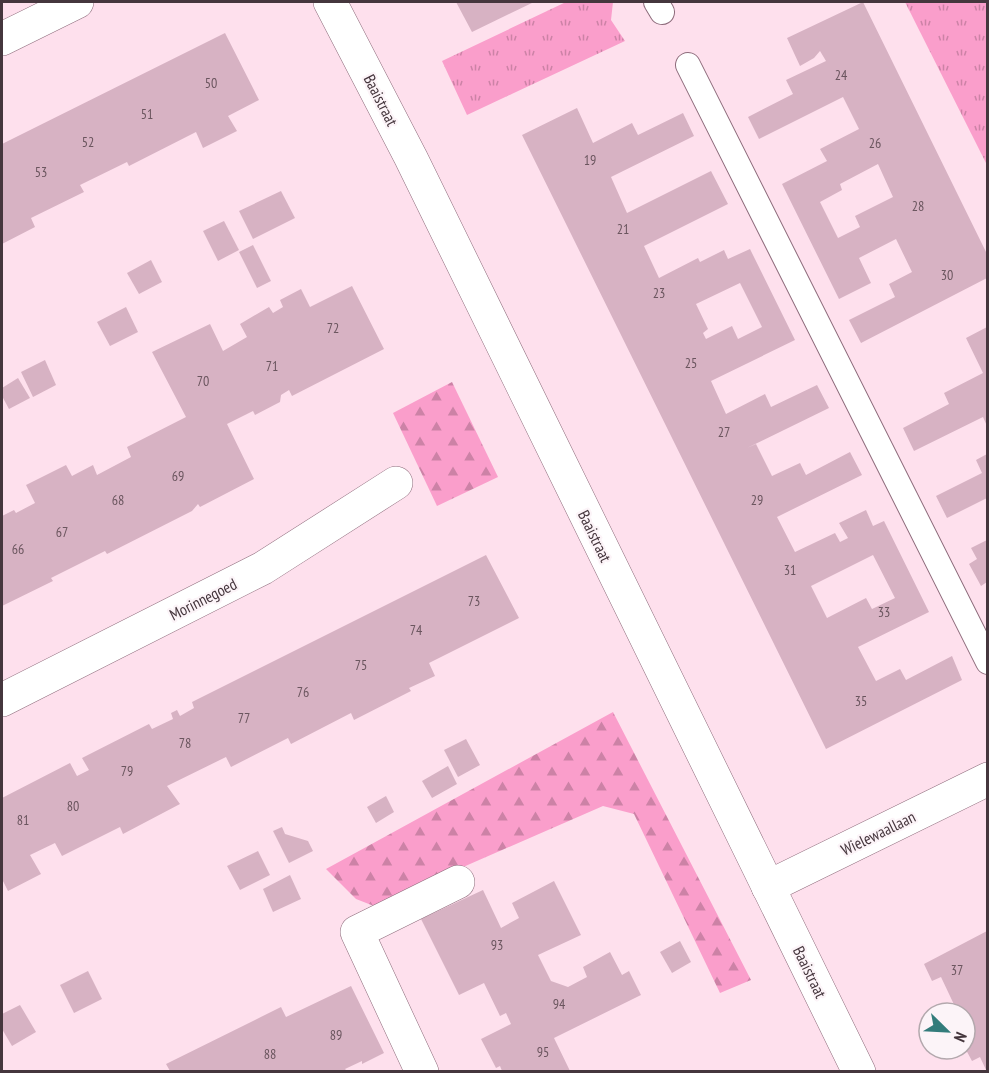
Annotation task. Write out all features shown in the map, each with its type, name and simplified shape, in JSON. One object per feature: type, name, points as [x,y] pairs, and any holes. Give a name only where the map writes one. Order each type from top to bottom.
[{"type":"street","points":[[2,39],[77,2]]},
{"type":"street","name":"Baaistraat","points":[[330,2],[411,158],[859,1071]]},
{"type":"street","name":"Morinnegoed","points":[[2,700],[263,568],[396,483]]},
{"type":"street","name":"Wielewaallaan","points":[[768,887],[987,779]]},
{"type":"street","points":[[422,1071],[357,932],[458,882]]},
{"type":"lane","points":[[688,65],[987,662]]},
{"type":"green space","points":[[566,2],[613,2],[611,20],[625,41],[467,115],[442,61]]},
{"type":"green space","points":[[905,2],[987,2],[987,165]]},
{"type":"green space","points":[[452,382],[498,477],[437,506],[393,413]]},
{"type":"green space","points":[[613,712],[751,980],[720,993],[634,814],[603,806],[374,906],[356,899],[326,869]]},
{"type":"building","points":[[456,2],[534,2],[472,32]]},
{"type":"building","points":[[863,2],[987,254],[987,278],[861,343],[849,320],[895,297],[889,284],[912,272],[896,239],[859,258],[871,283],[839,299],[782,184],[827,161],[820,149],[859,129],[843,97],[759,139],[748,117],[793,94],[786,80],[826,61],[820,51],[814,58],[800,66],[787,38]],"holes":[[[878,164],[893,197],[855,216],[860,227],[838,238],[820,202],[842,190],[840,184]]]},
{"type":"building","points":[[225,33],[259,100],[228,116],[237,131],[203,148],[196,132],[129,166],[127,162],[80,185],[84,192],[31,218],[35,227],[2,244],[2,144]]},
{"type":"building","points":[[577,108],[593,143],[632,123],[638,135],[683,113],[694,136],[611,177],[627,213],[711,171],[728,204],[644,246],[659,278],[698,258],[700,262],[724,250],[728,259],[750,249],[795,340],[711,381],[726,414],[765,394],[771,407],[817,385],[829,408],[747,448],[756,444],[772,476],[800,463],[806,475],[850,452],[862,475],[777,517],[795,552],[835,533],[840,542],[848,538],[839,523],[866,510],[873,526],[884,521],[929,612],[858,647],[876,681],[900,669],[906,680],[952,656],[962,680],[826,749],[522,135]],"holes":[[[740,283],[762,327],[738,339],[732,326],[706,339],[703,333],[708,329],[696,304]],[[873,555],[895,598],[872,609],[866,598],[827,618],[811,586]]]},
{"type":"building","points":[[281,191],[295,218],[253,239],[239,211]]},
{"type":"building","points":[[224,221],[239,250],[218,261],[203,231]]},
{"type":"building","points":[[253,245],[271,281],[257,288],[239,252]]},
{"type":"building","points":[[151,260],[162,282],[139,294],[127,273]]},
{"type":"building","points":[[352,286],[384,349],[292,396],[289,390],[281,395],[280,402],[255,415],[253,411],[227,424],[254,479],[200,507],[198,504],[192,511],[107,554],[105,551],[51,578],[53,581],[2,606],[2,516],[14,510],[16,513],[35,503],[26,485],[66,465],[72,476],[93,465],[97,475],[131,457],[127,447],[186,417],[152,352],[210,324],[223,351],[247,337],[240,324],[269,307],[273,313],[283,307],[280,300],[301,289],[310,307]]},
{"type":"building","points":[[126,307],[138,332],[110,346],[97,322]]},
{"type":"building","points":[[987,327],[987,426],[983,417],[914,451],[903,428],[949,404],[944,393],[983,373],[966,338]]},
{"type":"building","points":[[45,360],[56,385],[33,397],[21,372]]},
{"type":"building","points":[[18,378],[30,398],[9,409],[2,396],[2,388]]},
{"type":"building","points":[[987,454],[987,498],[947,518],[936,496],[982,473],[976,460]]},
{"type":"building","points":[[987,540],[987,582],[981,586],[969,564],[977,559],[971,548]]},
{"type":"building","points":[[486,555],[519,618],[429,663],[435,676],[409,688],[411,691],[354,720],[351,713],[291,744],[288,738],[231,767],[226,757],[167,786],[180,804],[123,834],[120,827],[62,856],[55,843],[30,855],[41,874],[8,891],[2,879],[2,798],[70,763],[77,776],[89,770],[82,758],[149,724],[152,729],[173,719],[171,713],[177,710],[180,716],[194,708],[192,702]]},
{"type":"building","points":[[466,739],[480,765],[458,777],[444,750]]},
{"type":"building","points":[[448,766],[457,784],[432,798],[422,781]]},
{"type":"building","points":[[386,796],[394,812],[376,823],[367,807]]},
{"type":"building","points":[[282,827],[285,834],[308,841],[313,851],[289,863],[273,831]]},
{"type":"building","points":[[258,851],[270,875],[240,890],[227,866]]},
{"type":"building","points":[[290,875],[301,899],[273,912],[263,889]]},
{"type":"building","points":[[554,881],[581,935],[538,955],[551,981],[568,987],[587,977],[583,967],[610,952],[622,975],[629,971],[641,995],[554,1038],[570,1071],[502,1071],[500,1066],[496,1068],[481,1039],[511,1024],[506,1013],[500,1016],[484,983],[459,995],[421,919],[483,890],[501,928],[519,918],[512,903]]},
{"type":"building","points":[[987,931],[987,1072],[980,1057],[977,1058],[977,1001],[952,1001],[941,977],[932,981],[924,964]]},
{"type":"building","points":[[680,941],[691,962],[672,973],[660,952]]},
{"type":"building","points":[[88,971],[102,999],[74,1013],[60,985]]},
{"type":"building","points":[[351,986],[384,1053],[362,1064],[362,1061],[345,1069],[347,1071],[170,1071],[166,1064],[281,1007],[286,1017]]},
{"type":"building","points":[[20,1005],[36,1032],[12,1046],[2,1029],[2,1014]]}]
